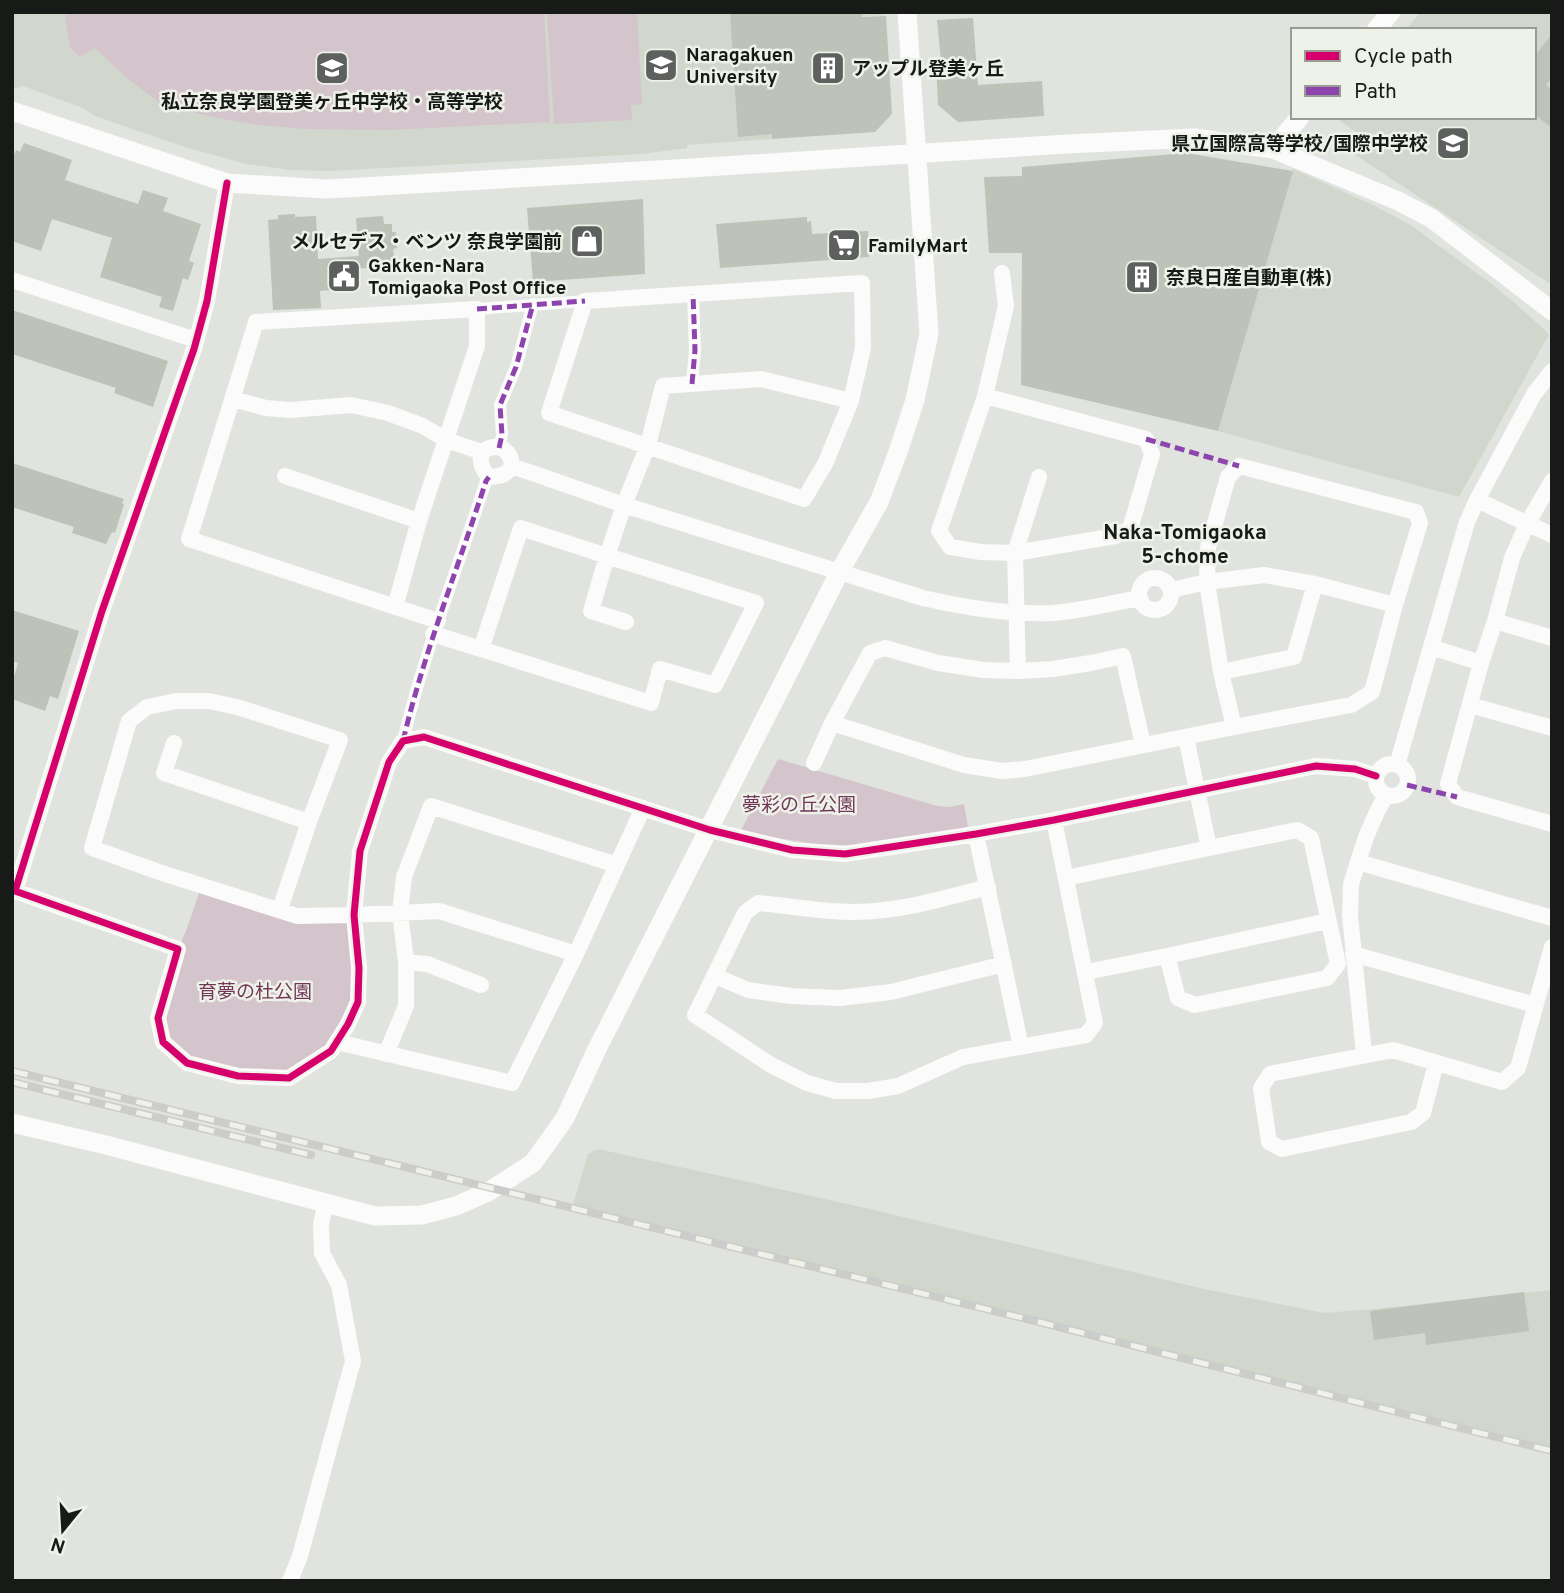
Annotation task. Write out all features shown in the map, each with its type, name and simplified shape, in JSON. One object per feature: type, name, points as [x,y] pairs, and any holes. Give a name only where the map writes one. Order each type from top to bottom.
[{"type":"street","points":[[12,1123],[375,1216],[422,1215],[456,1206],[488,1192],[533,1163],[565,1118],[597,1049],[840,571],[879,502],[915,400],[929,334],[907,12]]},
{"type":"street","points":[[1378,28],[1391,12]]},
{"type":"street","points":[[12,111],[227,183],[327,189],[1194,138],[1273,149],[1396,200],[1431,218],[1552,311]]},
{"type":"street","points":[[1273,149],[1298,119]]},
{"type":"street","points":[[227,183],[206,301],[196,340],[102,611],[15,891],[178,949],[158,1018],[163,1042],[187,1063],[238,1076],[289,1078],[331,1051],[348,1024],[358,1002],[359,968],[354,915],[360,851],[389,762],[403,741],[435,628],[489,477]]},
{"type":"street","points":[[985,396],[1146,439],[1152,454],[1130,529],[1115,536],[1015,553],[981,552],[950,547],[939,531],[985,396],[1006,306],[1002,273]]},
{"type":"street","points":[[12,280],[196,340]]},
{"type":"street","points":[[481,649],[521,528],[756,603],[715,685],[660,669],[651,703],[481,649],[395,607],[189,539],[256,322],[477,309],[585,300],[862,283],[863,348],[851,401],[825,464],[804,499],[549,414],[585,300]]},
{"type":"street","points":[[692,384],[695,350],[693,294]]},
{"type":"street","points":[[499,448],[502,435],[500,405],[516,367],[533,304]]},
{"type":"street","points":[[395,607],[419,522],[477,346],[477,309]]},
{"type":"street","points":[[1397,765],[1467,522],[1534,394],[1552,371]]},
{"type":"street","points":[[626,622],[591,611],[624,505],[648,445],[663,386],[761,379],[851,401]]},
{"type":"street","points":[[233,399],[266,408],[290,410],[351,405],[400,417],[423,426],[446,440],[482,452]]},
{"type":"street","points":[[489,448],[499,448],[511,457],[512,466],[501,476],[489,477],[480,460],[482,452],[489,448]]},
{"type":"street","points":[[512,466],[624,505],[962,607],[1016,613],[1056,613],[1140,598]]},
{"type":"street","points":[[832,723],[964,765],[1002,771],[1025,769],[1351,705],[1372,692],[1420,523],[1416,512],[1239,466],[1228,477],[1208,548],[1207,582],[1221,672],[1234,727]]},
{"type":"street","points":[[285,476],[419,522]]},
{"type":"street","points":[[1018,671],[1015,553],[1040,477]]},
{"type":"street","points":[[1552,481],[1527,524],[1512,558],[1448,784],[1457,797],[1552,824]]},
{"type":"street","points":[[1477,500],[1552,536]]},
{"type":"street","points":[[1171,590],[1207,582],[1264,575],[1315,584],[1395,605]]},
{"type":"street","points":[[1149,579],[1165,580],[1171,590],[1171,600],[1160,610],[1145,607],[1140,598],[1141,587],[1149,579]]},
{"type":"street","points":[[1221,672],[1294,657],[1315,584]]},
{"type":"street","points":[[1495,621],[1552,638]]},
{"type":"street","points":[[814,763],[832,723],[870,653],[886,648],[938,663],[984,670],[1053,669],[1123,656],[1143,745]]},
{"type":"street","points":[[1431,648],[1481,663]]},
{"type":"street","points":[[280,909],[340,740],[237,707],[209,701],[176,701],[147,706],[129,721],[92,848],[298,916],[439,911],[576,954]]},
{"type":"street","points":[[1470,705],[1552,728]]},
{"type":"street","points":[[403,741],[424,737],[710,830],[792,850],[845,854],[1054,820],[1316,766],[1354,769],[1376,776]]},
{"type":"street","points":[[1186,737],[1209,848]]},
{"type":"street","points":[[174,743],[164,773],[309,822]]},
{"type":"street","points":[[1387,764],[1397,765],[1405,771],[1407,785],[1397,795],[1386,795],[1379,789],[1376,776],[1387,764]]},
{"type":"street","points":[[1364,1054],[1350,906],[1358,862],[1386,795]]},
{"type":"street","points":[[386,1054],[406,1006],[406,962],[400,912],[404,877],[431,806],[617,866]]},
{"type":"street","points":[[337,1042],[512,1083],[576,954],[643,808]]},
{"type":"street","points":[[988,887],[913,906],[858,912],[758,903],[745,913],[695,1015],[771,1065],[807,1083],[836,1091],[868,1091],[898,1086],[963,1057],[1086,1035],[1095,1023],[1054,820]]},
{"type":"street","points":[[1066,878],[1297,830],[1311,838],[1338,964],[1327,978],[1195,1005],[1178,998],[1167,956]]},
{"type":"street","points":[[976,834],[1021,1047]]},
{"type":"street","points":[[1358,862],[1552,918]]},
{"type":"street","points":[[1086,971],[1328,921]]},
{"type":"street","points":[[1436,1063],[1423,1113],[1411,1122],[1282,1149],[1269,1142],[1261,1088],[1270,1074],[1393,1050],[1502,1082],[1518,1068],[1552,947]]},
{"type":"street","points":[[1353,954],[1535,1005]]},
{"type":"street","points":[[406,962],[427,964],[481,985]]},
{"type":"street","points":[[715,976],[748,990],[791,996],[840,998],[891,992],[1004,964]]},
{"type":"street","points":[[290,1581],[300,1556],[353,1361],[339,1285],[322,1253],[321,1224],[326,1203]]},
{"type":"shaded area","points":[[12,12],[884,12],[884,15],[763,21],[772,139],[687,145],[687,148],[641,154],[329,171],[290,170],[246,164],[185,147],[95,116],[83,108],[23,86],[12,87]]},
{"type":"shaded area","name":"県立国際高等学校/国際中学校","points":[[1421,12],[1552,12],[1552,285],[1348,150],[1361,136],[1338,119],[1536,119],[1536,28],[1407,28]]},
{"type":"shaded area","points":[[1293,169],[1409,224],[1489,282],[1549,334],[1459,497],[1218,431]]},
{"type":"shaded area","points":[[598,1149],[861,1207],[1204,1289],[1324,1313],[1552,1290],[1552,1447],[573,1205],[588,1154]]},
{"type":"green space","name":"私立奈良学園登美ヶ丘中学校・高等学校","points":[[67,12],[544,12],[550,122],[387,130],[306,129],[258,125],[213,117],[163,105],[129,80],[95,48],[80,57],[70,48],[65,16]]},
{"type":"green space","name":"私立奈良学園登美ヶ丘中学校・高等学校","points":[[547,12],[637,12],[642,104],[631,105],[632,120],[554,124]]},
{"type":"green space","name":"夢彩の丘公園","points":[[778,759],[937,806],[964,804],[968,827],[911,840],[866,846],[814,844],[740,832]]},
{"type":"green space","name":"育夢の杜公園","points":[[202,885],[280,909],[354,916],[358,1002],[331,1051],[289,1078],[187,1063],[163,1042],[158,1018],[178,949]]},
{"type":"building","name":"アップル登美ヶ丘","points":[[730,12],[862,12],[862,17],[886,16],[892,114],[875,132],[772,139],[772,134],[738,137]]},
{"type":"building","points":[[973,18],[978,85],[1042,81],[1044,116],[958,122],[938,105],[936,63],[941,61],[937,20]]},
{"type":"building","points":[[1552,34],[1552,77],[1546,85],[1552,90],[1552,128],[1536,116],[1536,54]]},
{"type":"building","points":[[24,143],[72,160],[65,180],[138,204],[143,190],[168,198],[163,211],[201,224],[189,261],[194,263],[188,280],[183,278],[173,311],[159,307],[162,297],[100,277],[112,238],[52,219],[41,251],[12,241],[12,160],[16,150],[20,152]]},
{"type":"building","name":"奈良日産自動車(株)","points":[[1186,153],[1293,171],[1218,431],[1021,385],[1022,253],[989,253],[984,177],[1022,176],[1022,167]]},
{"type":"building","name":"メルセデス・ベンツ 奈良学園前","points":[[643,199],[645,274],[533,282],[527,208]]},
{"type":"building","points":[[295,214],[295,217],[316,216],[318,259],[359,256],[356,218],[383,216],[384,224],[392,224],[392,232],[396,232],[397,248],[393,249],[395,266],[353,269],[355,288],[320,291],[321,308],[273,310],[268,220],[278,219],[278,215]]},
{"type":"building","points":[[807,217],[807,222],[811,221],[812,234],[868,231],[869,257],[720,268],[716,224]]},
{"type":"building","points":[[12,310],[168,361],[153,407],[114,393],[116,388],[12,354]]},
{"type":"building","points":[[12,463],[124,499],[115,533],[112,532],[106,544],[72,533],[74,527],[12,507]]},
{"type":"building","points":[[12,610],[79,631],[58,699],[50,696],[45,711],[12,699],[12,683],[18,663],[12,661]]},
{"type":"building","points":[[1524,1292],[1529,1331],[1426,1345],[1425,1333],[1374,1340],[1370,1311]]},
{"type":"railway","points":[[12,1071],[1043,1323],[1552,1451]]},
{"type":"railway","points":[[12,1082],[311,1155]]},
{"type":"marked path","points":[[692,384],[695,350],[693,294]]},
{"type":"marked path","points":[[477,309],[585,301]]},
{"type":"marked path","points":[[499,448],[502,435],[500,405],[516,367],[533,304]]},
{"type":"marked path","points":[[1146,439],[1239,466]]},
{"type":"marked path","points":[[403,741],[431,643],[489,477]]},
{"type":"marked path","points":[[1407,785],[1457,797]]},
{"type":"cycle path","points":[[227,183],[207,301],[194,349],[102,611],[15,891],[178,949],[158,1018],[163,1042],[187,1063],[238,1076],[289,1078],[331,1051],[358,1002],[359,968],[354,915],[360,851],[389,762],[403,741],[424,737],[710,830],[792,850],[845,854],[1054,820],[1316,766],[1355,769],[1376,776]]},
{"type":"place","name":"Naragakuen University","points":[[661,65]]},
{"type":"place","name":"私立奈良学園登美ヶ丘中学校・高等学校","points":[[332,68]]},
{"type":"place","name":"アップル登美ヶ丘","points":[[828,68]]},
{"type":"place","name":"県立国際高等学校/国際中学校","points":[[1453,143]]},
{"type":"place","name":"メルセデス・ベンツ 奈良学園前","points":[[587,241]]},
{"type":"place","name":"FamilyMart","points":[[844,245]]},
{"type":"place","name":"Gakken-Nara Tomigaoka Post Office","points":[[344,276]]},
{"type":"place","name":"奈良日産自動車(株)","points":[[1142,277]]},
{"type":"district","name":"Naka-Tomigaoka 5-chome","points":[[1185,544]]}]
